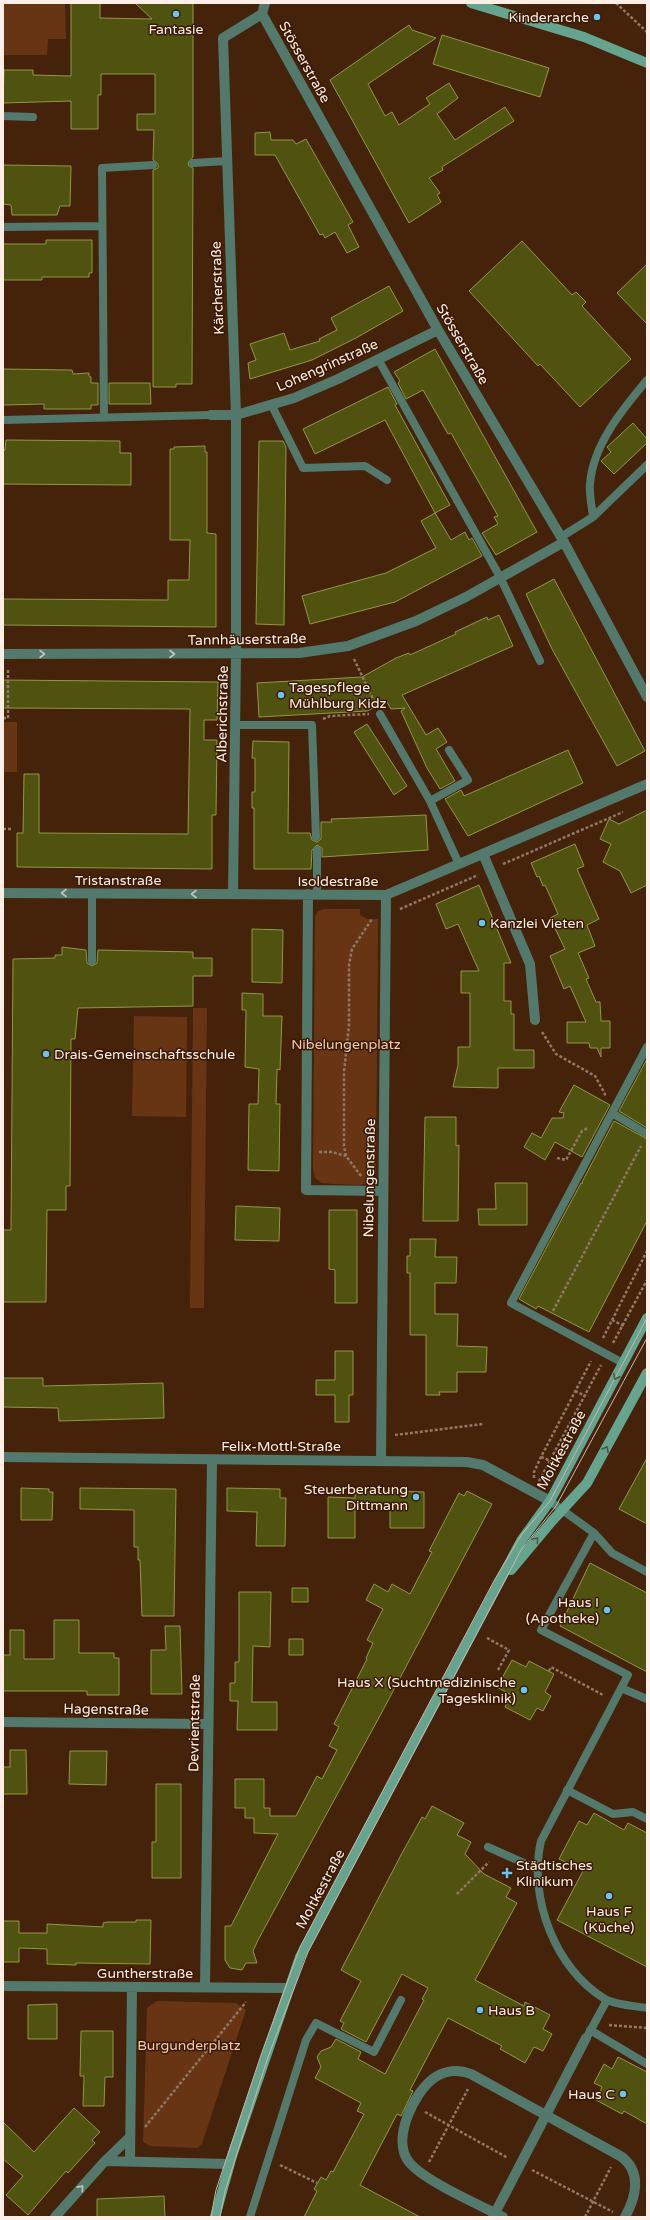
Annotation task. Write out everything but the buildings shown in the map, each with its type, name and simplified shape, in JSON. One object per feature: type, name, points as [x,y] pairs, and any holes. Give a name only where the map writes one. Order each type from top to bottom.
[{"type":"main road","points":[[471,3],[584,38],[647,63]]},
{"type":"main road","name":"Moltkestraße","points":[[215,2217],[229,2164],[300,1956],[521,1542],[550,1501],[647,1318]]},
{"type":"main road","name":"Moltkestraße","points":[[494,1592],[562,1510],[587,1483],[647,1373]]},
{"type":"street","name":"Stösserstraße","points":[[265,3],[262,14],[438,330],[562,540],[647,697]]},
{"type":"street","name":"Kärcherstraße","points":[[236,415],[223,38],[262,14]]},
{"type":"street","name":"Lohengrinstraße","points":[[211,415],[236,415],[294,398],[438,330]]},
{"type":"street","name":"Alberichstraße","points":[[233,894],[236,725],[236,415]]},
{"type":"street","name":"Tannhäuserstraße","points":[[6,654],[236,655],[299,653],[348,646],[416,621],[466,597],[562,540]]},
{"type":"street","name":"Isoldestraße","points":[[233,894],[386,895],[647,784]]},
{"type":"street","points":[[483,854],[530,964],[535,1020]]},
{"type":"street","name":"Tristanstraße","points":[[3,893],[233,894]]},
{"type":"street","points":[[312,894],[306,1190],[383,1191]]},
{"type":"street","name":"Nibelungenstraße","points":[[381,1461],[386,895]]},
{"type":"street","name":"Felix-Mottl-Straße","points":[[3,1457],[467,1462],[483,1465],[534,1491],[550,1501]]},
{"type":"street","name":"Devrientstraße","points":[[205,1987],[212,1460]]},
{"type":"street","name":"Hagenstraße","points":[[3,1722],[208,1724]]},
{"type":"street","name":"Guntherstraße","points":[[3,1986],[288,1988]]},
{"type":"street","points":[[130,2162],[132,1987]]},
{"type":"street","points":[[590,2030],[546,2114],[497,2216],[422,2174],[408,2161],[403,2150],[403,2127],[418,2096],[434,2078],[442,2074],[459,2070],[476,2076],[546,2114],[618,2154],[629,2163],[635,2177],[633,2199],[626,2217]]},
{"type":"street","points":[[55,2217],[130,2137]]},
{"type":"street","points":[[105,2162],[229,2164]]},
{"type":"lane","points":[[3,116],[33,116]]},
{"type":"lane","points":[[193,163],[227,161]]},
{"type":"lane","points":[[104,417],[102,168],[153,165]]},
{"type":"lane","points":[[3,227],[102,226]]},
{"type":"lane","points":[[378,359],[500,577],[540,661]]},
{"type":"lane","points":[[593,517],[590,484],[598,453],[619,413],[647,380]]},
{"type":"lane","points":[[271,404],[303,468],[364,466],[387,480]]},
{"type":"lane","name":"Lohengrinstraße","points":[[3,420],[211,415]]},
{"type":"lane","points":[[562,540],[593,517],[647,465]]},
{"type":"lane","points":[[380,714],[430,801],[459,864]]},
{"type":"lane","points":[[236,725],[312,725],[316,837]]},
{"type":"lane","points":[[430,801],[468,780],[450,750]]},
{"type":"lane","points":[[312,894],[316,850]]},
{"type":"lane","points":[[92,893],[92,962]]},
{"type":"lane","points":[[623,1363],[511,1302],[647,1047]]},
{"type":"lane","points":[[612,1113],[647,1134]]},
{"type":"lane","points":[[550,1501],[594,1533],[612,1553],[647,1572]]},
{"type":"lane","points":[[594,1533],[540,1630],[628,1675],[540,1841],[537,1869],[541,1903],[550,1930],[563,1955],[586,1985],[607,2000],[647,2008]]},
{"type":"lane","points":[[621,1688],[647,1699]]},
{"type":"lane","points":[[567,1790],[613,1814],[633,1812],[647,1819]]},
{"type":"lane","points":[[488,1846],[537,1869]]},
{"type":"lane","points":[[250,2217],[267,2158],[306,2040],[316,2023],[374,2052],[401,2000]]},
{"type":"lane","points":[[607,2000],[590,2030],[647,2064]]},
{"type":"path","points":[[618,4],[647,32]]},
{"type":"path","points":[[312,725],[330,716],[380,714],[348,646]]},
{"type":"path","points":[[3,718],[8,718],[6,654]]},
{"type":"path","points":[[371,1191],[346,1156],[344,1146],[344,1072],[349,1025],[349,965],[352,949],[363,930],[376,916],[386,915],[626,810],[630,791]]},
{"type":"path","points":[[3,829],[12,829]]},
{"type":"path","points":[[535,1020],[556,1054],[595,1076],[605,1094],[602,1101]]},
{"type":"path","points":[[557,1158],[566,1160],[582,1131],[588,1128],[591,1121]]},
{"type":"path","points":[[548,1322],[643,1142]]},
{"type":"path","points":[[306,1152],[332,1152],[346,1156]]},
{"type":"path","points":[[534,1491],[534,1472],[541,1456],[598,1349],[647,1251]]},
{"type":"path","points":[[534,1491],[647,1280]]},
{"type":"path","points":[[575,1391],[589,1398]]},
{"type":"path","points":[[381,1434],[397,1435],[483,1424]]},
{"type":"path","points":[[541,1456],[560,1465]]},
{"type":"path","points":[[483,1645],[490,1631]]},
{"type":"path","points":[[487,1638],[509,1650],[498,1670]]},
{"type":"path","points":[[549,1671],[551,1667],[614,1701]]},
{"type":"path","points":[[457,1894],[499,1852]]},
{"type":"path","points":[[130,2137],[144,2127],[258,1988]]},
{"type":"path","points":[[590,2030],[647,2028]]},
{"type":"path","points":[[422,2174],[476,2076]]},
{"type":"path","points":[[585,2217],[618,2154]]},
{"type":"path","points":[[267,2158],[317,2183]]},
{"type":"path","points":[[596,2203],[616,2214]]},
{"type":"green space","points":[[3,3],[65,3],[66,39],[48,39],[47,55],[3,55]]},
{"type":"green space","points":[[3,722],[17,722],[17,772],[3,772]]},
{"type":"green space","name":"Nibelungenplatz","points":[[324,909],[360,909],[360,915],[367,919],[378,919],[376,1173],[371,1181],[361,1185],[322,1183],[315,1178],[313,1169],[315,917],[318,911]]},
{"type":"green space","points":[[193,1008],[207,1008],[204,1308],[190,1308]]},
{"type":"green space","points":[[134,1016],[187,1017],[186,1117],[132,1116]]},
{"type":"green space","name":"Burgunderplatz","points":[[157,2001],[236,2003],[246,2010],[202,2144],[197,2148],[150,2146],[143,2142],[147,2008]]},
{"type":"tram line","points":[[211,2217],[216,2190],[261,2055],[300,1947],[495,1579],[522,1534],[550,1501],[647,1318]]},
{"type":"tram line","points":[[220,2217],[225,2191],[268,2057],[308,1952],[521,1550],[556,1506],[647,1338]]},
{"type":"place","name":"Fantasie","points":[[176,14]]},
{"type":"place","name":"Kinderarche","points":[[597,17]]},
{"type":"place","name":"Tagespflege Mühlburg Kidz","points":[[281,695]]},
{"type":"place","name":"Kanzlei Vieten","points":[[482,923]]},
{"type":"place","name":"Drais-Gemeinschaftsschule","points":[[46,1054]]},
{"type":"place","name":"Steuerberatung Dittmann","points":[[416,1497]]},
{"type":"place","name":"Haus I (Apotheke)","points":[[607,1610]]},
{"type":"place","name":"Haus X (Suchtmedizinische Tagesklinik)","points":[[524,1690]]},
{"type":"place","name":"Städtisches Klinikum","points":[[507,1873]]},
{"type":"place","name":"Haus F (Küche)","points":[[609,1896]]},
{"type":"place","name":"Haus B","points":[[480,2010]]},
{"type":"place","name":"Haus C","points":[[623,2094]]}]
